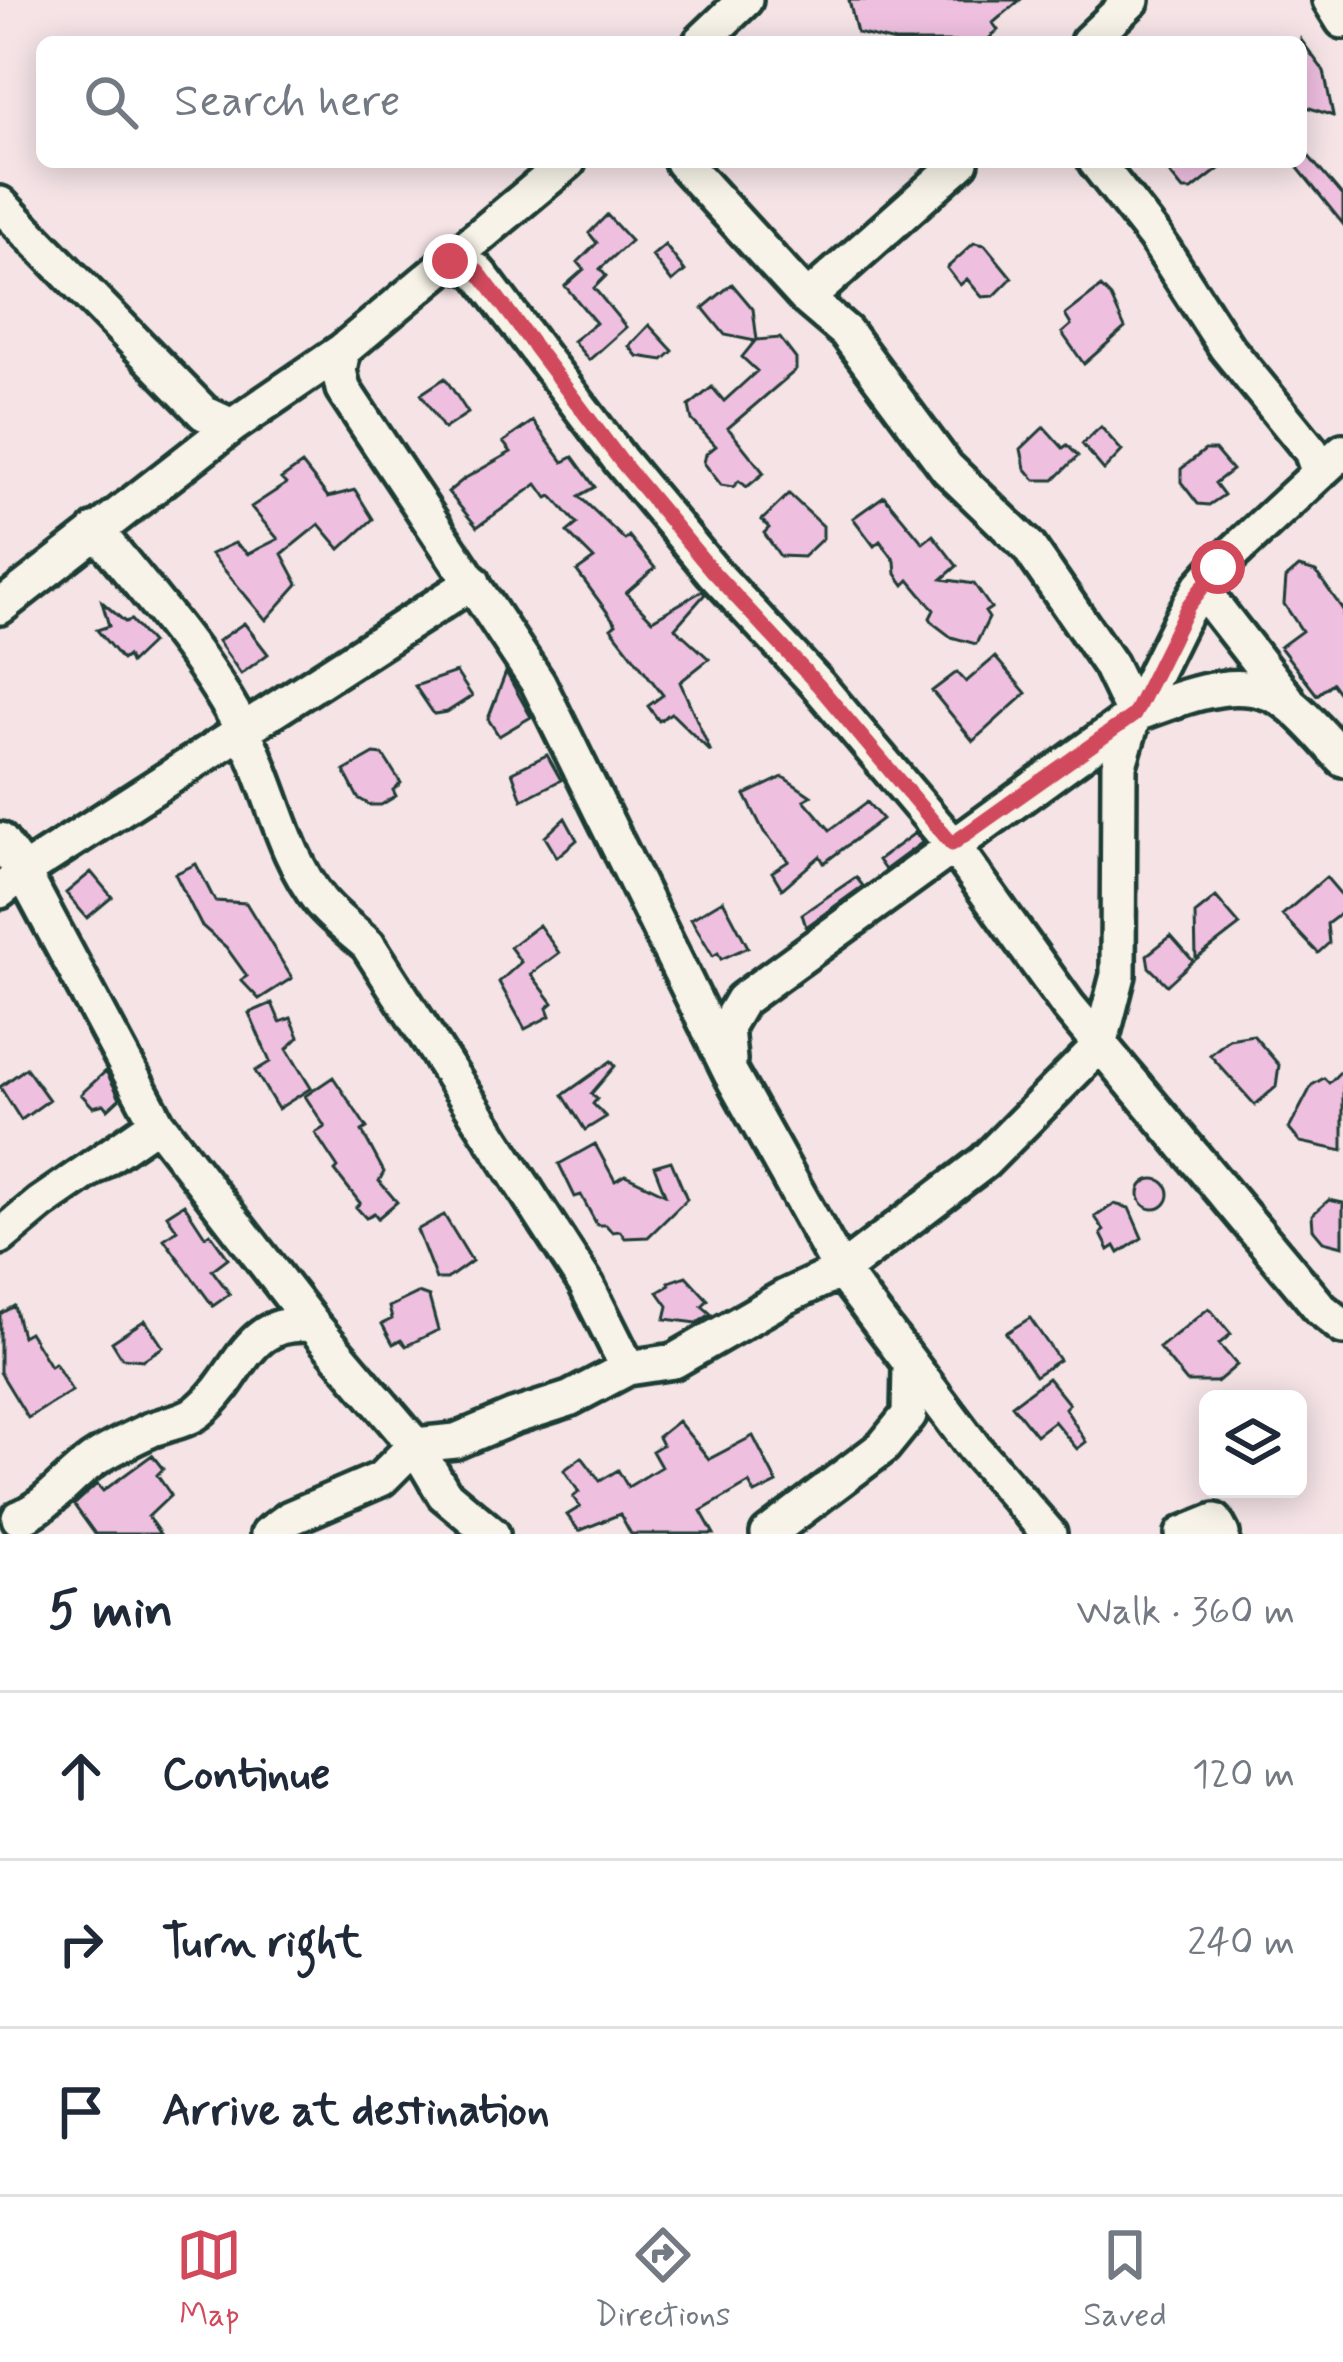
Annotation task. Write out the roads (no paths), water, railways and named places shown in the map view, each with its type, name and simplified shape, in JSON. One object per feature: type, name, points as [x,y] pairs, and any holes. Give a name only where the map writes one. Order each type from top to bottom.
[{"type":"street","points":[[707,36],[745,0]]},
{"type":"street","points":[[1094,36],[1132,0]]},
{"type":"street","points":[[1330,0],[1343,21]]},
{"type":"street","points":[[0,607],[232,426],[343,350],[561,168]]},
{"type":"street","points":[[687,168],[807,299],[846,332],[947,468],[1028,546],[1111,664],[1134,715]]},
{"type":"street","points":[[807,299],[954,168]]},
{"type":"street","points":[[268,1534],[290,1518],[381,1479],[415,1445],[456,1442],[569,1399],[628,1368],[674,1361],[842,1270],[984,1162],[1100,1045],[1118,975],[1119,765],[1134,715],[1200,587],[1331,462],[1311,451],[1226,347],[1155,237],[1101,168]]},
{"type":"street","points":[[0,204],[204,413],[232,426]]},
{"type":"street","points":[[450,261],[482,277],[633,476],[952,844],[1100,1045],[1321,1309],[1343,1327]]},
{"type":"street","points":[[343,350],[339,370],[343,389],[473,582],[559,721],[731,1074],[842,1270],[910,1367],[1049,1534]]},
{"type":"street","points":[[96,530],[179,633],[243,732],[278,810],[282,835],[320,901],[368,945],[586,1283],[628,1368]]},
{"type":"street","points":[[11,882],[473,582]]},
{"type":"street","points":[[1200,587],[1292,705],[1343,759]]},
{"type":"street","points":[[731,1074],[726,1028],[742,1000],[1134,715],[1201,692],[1244,687],[1292,705]]},
{"type":"street","points":[[0,840],[11,882],[157,1123],[313,1325],[415,1445],[444,1494],[492,1534]]},
{"type":"street","points":[[0,1237],[40,1203],[157,1123]]},
{"type":"street","points":[[16,1520],[40,1509],[93,1460],[199,1412],[239,1360],[271,1330],[283,1324],[313,1325]]},
{"type":"street","points":[[768,1534],[883,1447],[909,1414],[910,1367]]},
{"type":"street","points":[[1183,1534],[1215,1521],[1222,1534]]}]
